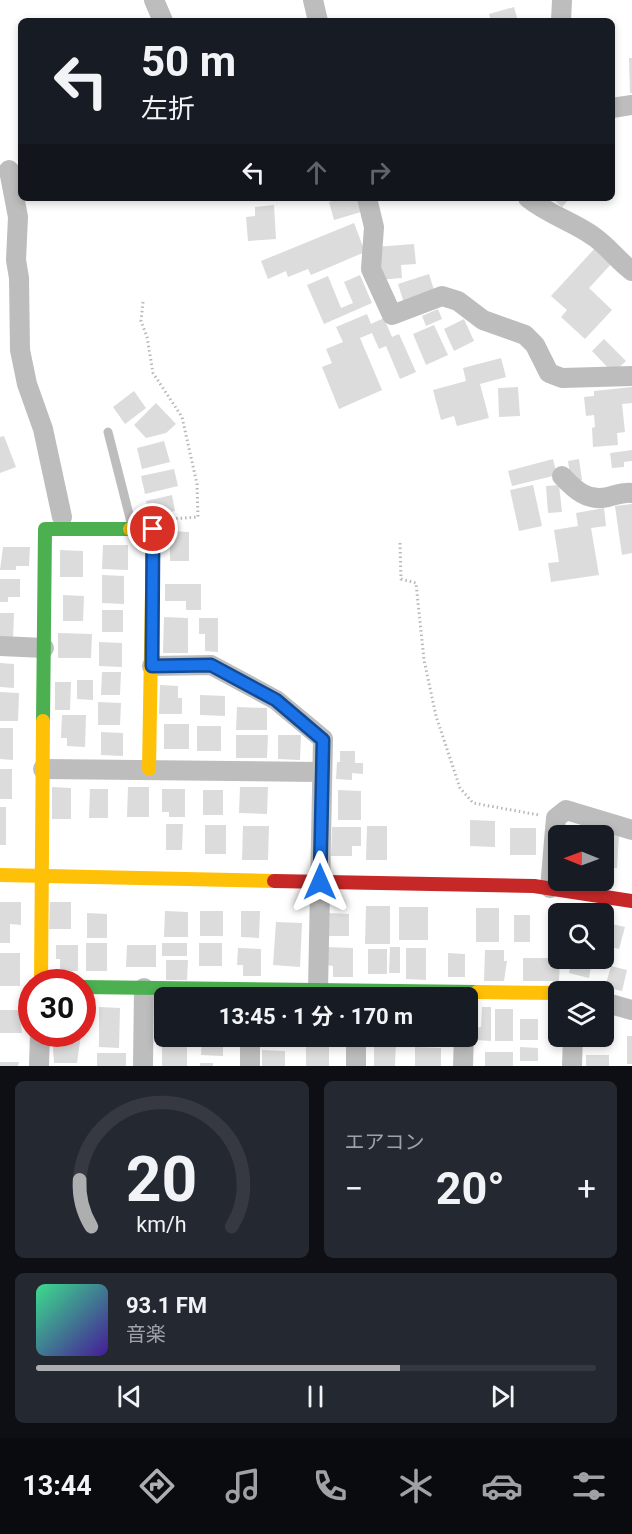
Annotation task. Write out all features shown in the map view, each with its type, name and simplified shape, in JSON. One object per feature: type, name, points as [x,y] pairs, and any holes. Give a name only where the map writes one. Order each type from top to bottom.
[{"type":"street","points":[[153,0],[162,18]]},
{"type":"street","points":[[313,0],[317,18]]},
{"type":"street","points":[[561,18],[562,0]]},
{"type":"street","points":[[615,108],[632,105]]},
{"type":"street","points":[[10,170],[18,217],[16,260],[19,287],[20,351],[27,384],[43,429],[62,517]]},
{"type":"street","points":[[368,201],[374,226],[371,269],[392,315],[442,296],[458,301],[483,320],[525,334],[535,345],[549,373],[562,378],[632,376]]},
{"type":"street","points":[[532,201],[547,213],[597,238],[632,271]]},
{"type":"street","points":[[562,476],[576,490],[589,497],[601,499],[632,493]]},
{"type":"street","points":[[41,969],[45,529],[153,529],[149,769]]},
{"type":"street","points":[[0,646],[44,648]]},
{"type":"street","points":[[152,666],[211,665],[276,700],[323,740],[318,987]]},
{"type":"street","points":[[43,769],[321,772]]},
{"type":"street","points":[[555,825],[556,818],[566,810],[632,830]]},
{"type":"street","points":[[0,875],[548,888]]},
{"type":"street","points":[[569,891],[632,901]]},
{"type":"street","points":[[96,987],[154,988]]},
{"type":"street","points":[[143,1066],[144,987]]},
{"type":"street","points":[[478,995],[548,993]]},
{"type":"street","points":[[614,1005],[632,1010]]},
{"type":"street","points":[[39,1066],[40,1047]]},
{"type":"street","points":[[250,1047],[250,1066]]},
{"type":"street","points":[[356,1047],[356,1066]]},
{"type":"street","points":[[463,1066],[464,1047]]},
{"type":"street","points":[[572,1066],[573,1047]]},
{"type":"lane","points":[[108,432],[132,529]]},
{"type":"path","points":[[143,302],[141,321],[147,337],[151,366],[182,417],[197,484],[198,517],[159,520],[153,529]]},
{"type":"path","points":[[400,543],[401,579],[416,583],[424,660],[436,716],[460,788],[473,803],[556,818]]},
{"type":"building","points":[[514,7],[517,18],[490,18],[489,14]]},
{"type":"building","points":[[629,58],[632,58],[632,93],[630,93]]},
{"type":"building","points":[[358,201],[361,212],[334,220],[329,202]]},
{"type":"building","points":[[555,201],[567,201],[562,207]]},
{"type":"building","points":[[274,205],[276,239],[248,241],[246,217],[255,216],[255,207]]},
{"type":"building","points":[[354,223],[365,252],[311,275],[308,269],[288,277],[286,271],[268,279],[261,261]]},
{"type":"building","points":[[414,244],[416,264],[401,265],[402,278],[377,280],[375,247]]},
{"type":"building","points":[[596,247],[613,262],[589,288],[612,310],[585,339],[561,317],[567,310],[551,296]]},
{"type":"building","points":[[429,274],[435,293],[404,303],[398,284]]},
{"type":"building","points":[[360,275],[372,303],[324,324],[307,285],[328,276],[341,308],[353,303],[344,282]]},
{"type":"building","points":[[438,309],[442,319],[426,326],[422,316]]},
{"type":"building","points":[[367,314],[371,324],[384,318],[392,337],[399,334],[416,372],[400,379],[386,346],[379,349],[372,333],[360,338],[382,390],[339,409],[322,367],[332,363],[326,349],[343,342],[336,327]]},
{"type":"building","points":[[464,319],[474,341],[454,351],[444,329]]},
{"type":"building","points":[[434,325],[448,355],[426,365],[413,334]]},
{"type":"building","points":[[604,339],[626,361],[613,373],[592,351]]},
{"type":"building","points":[[501,358],[506,377],[480,384],[489,418],[457,426],[454,416],[441,420],[433,390],[466,381],[463,368]]},
{"type":"building","points":[[518,387],[520,416],[499,417],[498,388]]},
{"type":"building","points":[[632,387],[632,403],[622,404],[625,432],[617,433],[618,445],[593,447],[594,415],[586,416],[584,397],[594,396],[594,391]]},
{"type":"building","points":[[134,391],[146,408],[125,424],[113,407]]},
{"type":"building","points":[[156,403],[176,424],[166,433],[146,438],[134,425]]},
{"type":"building","points":[[4,436],[16,467],[0,473],[0,437]]},
{"type":"building","points":[[164,441],[170,462],[142,469],[137,448]]},
{"type":"building","points":[[632,450],[632,461],[624,462],[624,467],[612,468],[610,453]]},
{"type":"building","points":[[553,459],[557,475],[512,486],[508,471]]},
{"type":"building","points":[[579,459],[582,480],[571,482],[568,461]]},
{"type":"building","points":[[174,469],[178,486],[145,494],[141,476]]},
{"type":"building","points":[[533,485],[542,526],[519,531],[510,490]]},
{"type":"building","points":[[559,485],[562,512],[548,513],[546,486]]},
{"type":"building","points":[[172,495],[175,511],[150,517],[146,501]]},
{"type":"building","points":[[632,504],[632,553],[622,555],[615,506]]},
{"type":"building","points":[[604,508],[606,526],[591,528],[599,575],[551,582],[548,563],[559,562],[554,530],[578,526],[576,513]]},
{"type":"building","points":[[170,531],[189,532],[189,561],[170,561]]},
{"type":"building","points":[[103,545],[128,545],[128,570],[102,569]]},
{"type":"building","points":[[3,547],[30,547],[29,566],[16,566],[16,570],[0,570]]},
{"type":"building","points":[[60,550],[83,551],[83,577],[60,577]]},
{"type":"building","points":[[102,575],[124,576],[124,604],[102,603]]},
{"type":"building","points":[[0,579],[20,579],[20,597],[8,597],[8,602],[0,602]]},
{"type":"building","points":[[165,584],[201,584],[201,610],[186,610],[186,601],[165,601]]},
{"type":"building","points":[[63,595],[84,596],[83,621],[63,621]]},
{"type":"building","points":[[102,610],[123,610],[123,632],[102,632]]},
{"type":"building","points":[[0,613],[14,613],[13,639],[0,639]]},
{"type":"building","points":[[164,617],[188,618],[188,653],[163,653]]},
{"type":"building","points":[[199,618],[218,618],[218,652],[205,651],[205,634],[199,634]]},
{"type":"building","points":[[58,633],[92,634],[91,658],[58,658]]},
{"type":"building","points":[[99,642],[122,643],[122,667],[99,666]]},
{"type":"building","points":[[0,663],[14,664],[14,688],[0,687]]},
{"type":"building","points":[[102,672],[121,672],[120,695],[101,695]]},
{"type":"building","points":[[77,680],[93,680],[93,700],[77,699]]},
{"type":"building","points":[[55,682],[71,682],[70,710],[55,710]]},
{"type":"building","points":[[160,685],[178,686],[178,698],[182,698],[182,714],[159,714]]},
{"type":"building","points":[[0,692],[19,693],[18,721],[0,721]]},
{"type":"building","points":[[200,695],[225,696],[225,716],[200,715]]},
{"type":"building","points":[[98,702],[121,703],[120,725],[98,725]]},
{"type":"building","points":[[237,707],[267,708],[267,730],[236,730]]},
{"type":"building","points":[[62,715],[86,715],[85,747],[67,746],[67,738],[61,738]]},
{"type":"building","points":[[164,724],[189,724],[189,749],[164,749]]},
{"type":"building","points":[[197,726],[221,726],[221,751],[197,751]]},
{"type":"building","points":[[0,728],[13,728],[13,760],[0,759]]},
{"type":"building","points":[[101,732],[123,733],[123,756],[101,755]]},
{"type":"building","points":[[236,735],[268,735],[267,758],[236,758]]},
{"type":"building","points":[[278,735],[301,735],[300,760],[278,759]]},
{"type":"building","points":[[340,751],[355,751],[355,763],[363,763],[363,774],[352,773],[352,780],[336,779]]},
{"type":"building","points":[[0,769],[12,769],[12,799],[0,799]]},
{"type":"building","points":[[52,787],[71,788],[71,819],[52,819]]},
{"type":"building","points":[[128,787],[149,787],[149,817],[127,817]]},
{"type":"building","points":[[240,787],[268,787],[267,814],[239,813]]},
{"type":"building","points":[[90,789],[108,789],[108,818],[89,818]]},
{"type":"building","points":[[162,789],[185,789],[185,817],[169,817],[169,812],[162,812]]},
{"type":"building","points":[[203,790],[223,790],[223,815],[203,815]]},
{"type":"building","points":[[338,790],[361,791],[361,820],[338,820]]},
{"type":"building","points":[[0,807],[6,807],[6,845],[0,845]]},
{"type":"building","points":[[470,820],[495,821],[495,847],[470,846]]},
{"type":"building","points":[[166,824],[183,824],[182,850],[166,850]]},
{"type":"building","points":[[205,825],[226,825],[226,854],[205,854]]},
{"type":"building","points":[[243,826],[269,826],[268,860],[242,860]]},
{"type":"building","points":[[367,826],[387,826],[387,860],[366,860]]},
{"type":"building","points":[[332,827],[361,827],[361,846],[352,846],[352,856],[331,856]]},
{"type":"building","points":[[510,828],[536,828],[536,855],[510,855]]},
{"type":"building","points":[[614,835],[619,835],[617,868],[614,868]]},
{"type":"building","points":[[0,902],[21,902],[21,925],[10,924],[10,943],[0,943]]},
{"type":"building","points":[[50,902],[71,902],[71,929],[49,929]]},
{"type":"building","points":[[366,906],[390,906],[390,944],[365,944]]},
{"type":"building","points":[[399,907],[428,907],[428,940],[399,940]]},
{"type":"building","points":[[476,908],[499,908],[499,942],[476,942]]},
{"type":"building","points":[[165,911],[188,912],[188,937],[164,937]]},
{"type":"building","points":[[200,911],[223,911],[223,936],[200,936]]},
{"type":"building","points":[[241,911],[260,911],[259,938],[241,937]]},
{"type":"building","points":[[87,913],[107,914],[107,938],[87,938]]},
{"type":"building","points":[[327,913],[349,914],[349,936],[327,936]]},
{"type":"building","points":[[514,915],[530,915],[530,942],[514,942]]},
{"type":"building","points":[[276,922],[302,923],[300,967],[273,965]]},
{"type":"building","points":[[614,924],[625,927],[619,949],[614,948]]},
{"type":"building","points":[[86,943],[107,943],[107,971],[86,969]]},
{"type":"building","points":[[162,943],[187,943],[187,956],[162,956]]},
{"type":"building","points":[[199,943],[222,943],[222,966],[199,966]]},
{"type":"building","points":[[56,945],[78,945],[78,969],[60,969],[60,959],[56,959]]},
{"type":"building","points":[[127,945],[156,945],[156,967],[126,967]]},
{"type":"building","points":[[326,947],[353,948],[353,977],[333,977],[333,966],[326,965]]},
{"type":"building","points":[[390,947],[400,947],[400,973],[389,973]]},
{"type":"building","points":[[238,948],[261,949],[261,976],[243,976],[243,965],[237,965]]},
{"type":"building","points":[[406,948],[426,948],[426,980],[406,979]]},
{"type":"building","points":[[368,949],[387,949],[387,974],[368,974]]},
{"type":"building","points":[[485,950],[504,950],[504,961],[507,961],[504,981],[484,981]]},
{"type":"building","points":[[0,953],[20,953],[18,986],[0,986]]},
{"type":"building","points":[[448,953],[465,954],[465,977],[448,977]]},
{"type":"building","points":[[523,958],[548,958],[548,969],[560,969],[559,981],[523,981]]},
{"type":"building","points":[[166,960],[188,960],[187,980],[166,980]]},
{"type":"building","points":[[614,967],[627,970],[622,991],[614,989],[614,981],[607,981],[610,969],[614,969]]},
{"type":"building","points":[[570,969],[591,969],[589,978],[569,973]]},
{"type":"building","points":[[99,1007],[120,1008],[119,1048],[99,1047]]},
{"type":"building","points":[[482,1007],[491,1007],[491,1041],[478,1040],[478,1028],[481,1027]]},
{"type":"building","points":[[495,1009],[513,1009],[513,1041],[495,1041]]},
{"type":"building","points":[[0,1010],[18,1010],[18,1033],[0,1033]]},
{"type":"building","points":[[520,1019],[538,1019],[538,1040],[520,1040]]},
{"type":"building","points":[[627,1036],[632,1036],[632,1064],[627,1064]]},
{"type":"building","points":[[53,1047],[79,1047],[77,1063],[54,1063]]},
{"type":"building","points":[[162,1047],[187,1047],[187,1066],[162,1066]]},
{"type":"building","points":[[201,1047],[223,1047],[223,1056],[201,1055]]},
{"type":"building","points":[[306,1047],[329,1047],[329,1066],[306,1066]]},
{"type":"building","points":[[374,1047],[396,1047],[395,1066],[374,1066]]},
{"type":"building","points":[[415,1047],[441,1048],[441,1066],[415,1066]]},
{"type":"building","points":[[520,1047],[538,1048],[538,1061],[520,1061]]},
{"type":"building","points":[[262,1050],[285,1051],[285,1066],[262,1066]]},
{"type":"building","points":[[485,1052],[513,1052],[513,1066],[485,1066]]},
{"type":"building","points":[[97,1053],[126,1053],[126,1066],[97,1066]]},
{"type":"building","points":[[586,1055],[609,1055],[609,1066],[586,1066]]},
{"type":"building","points":[[0,1062],[19,1062],[18,1066],[0,1066]]},
{"type":"building","points":[[200,1063],[213,1063],[213,1066],[200,1066]]},
{"type":"traffic: fast","points":[[43,721],[45,529],[130,529]]},
{"type":"traffic: fast","points":[[96,987],[154,988]]},
{"type":"traffic: slow","points":[[130,529],[153,529],[149,769]]},
{"type":"traffic: slow","points":[[41,969],[43,721]]},
{"type":"traffic: slow","points":[[0,875],[274,881]]},
{"type":"traffic: slow","points":[[478,992],[548,993]]},
{"type":"traffic: jam","points":[[274,881],[534,886],[632,901]]},
{"type":"route","points":[[153,529],[152,666],[211,665],[276,700],[323,740],[320,882]]}]
